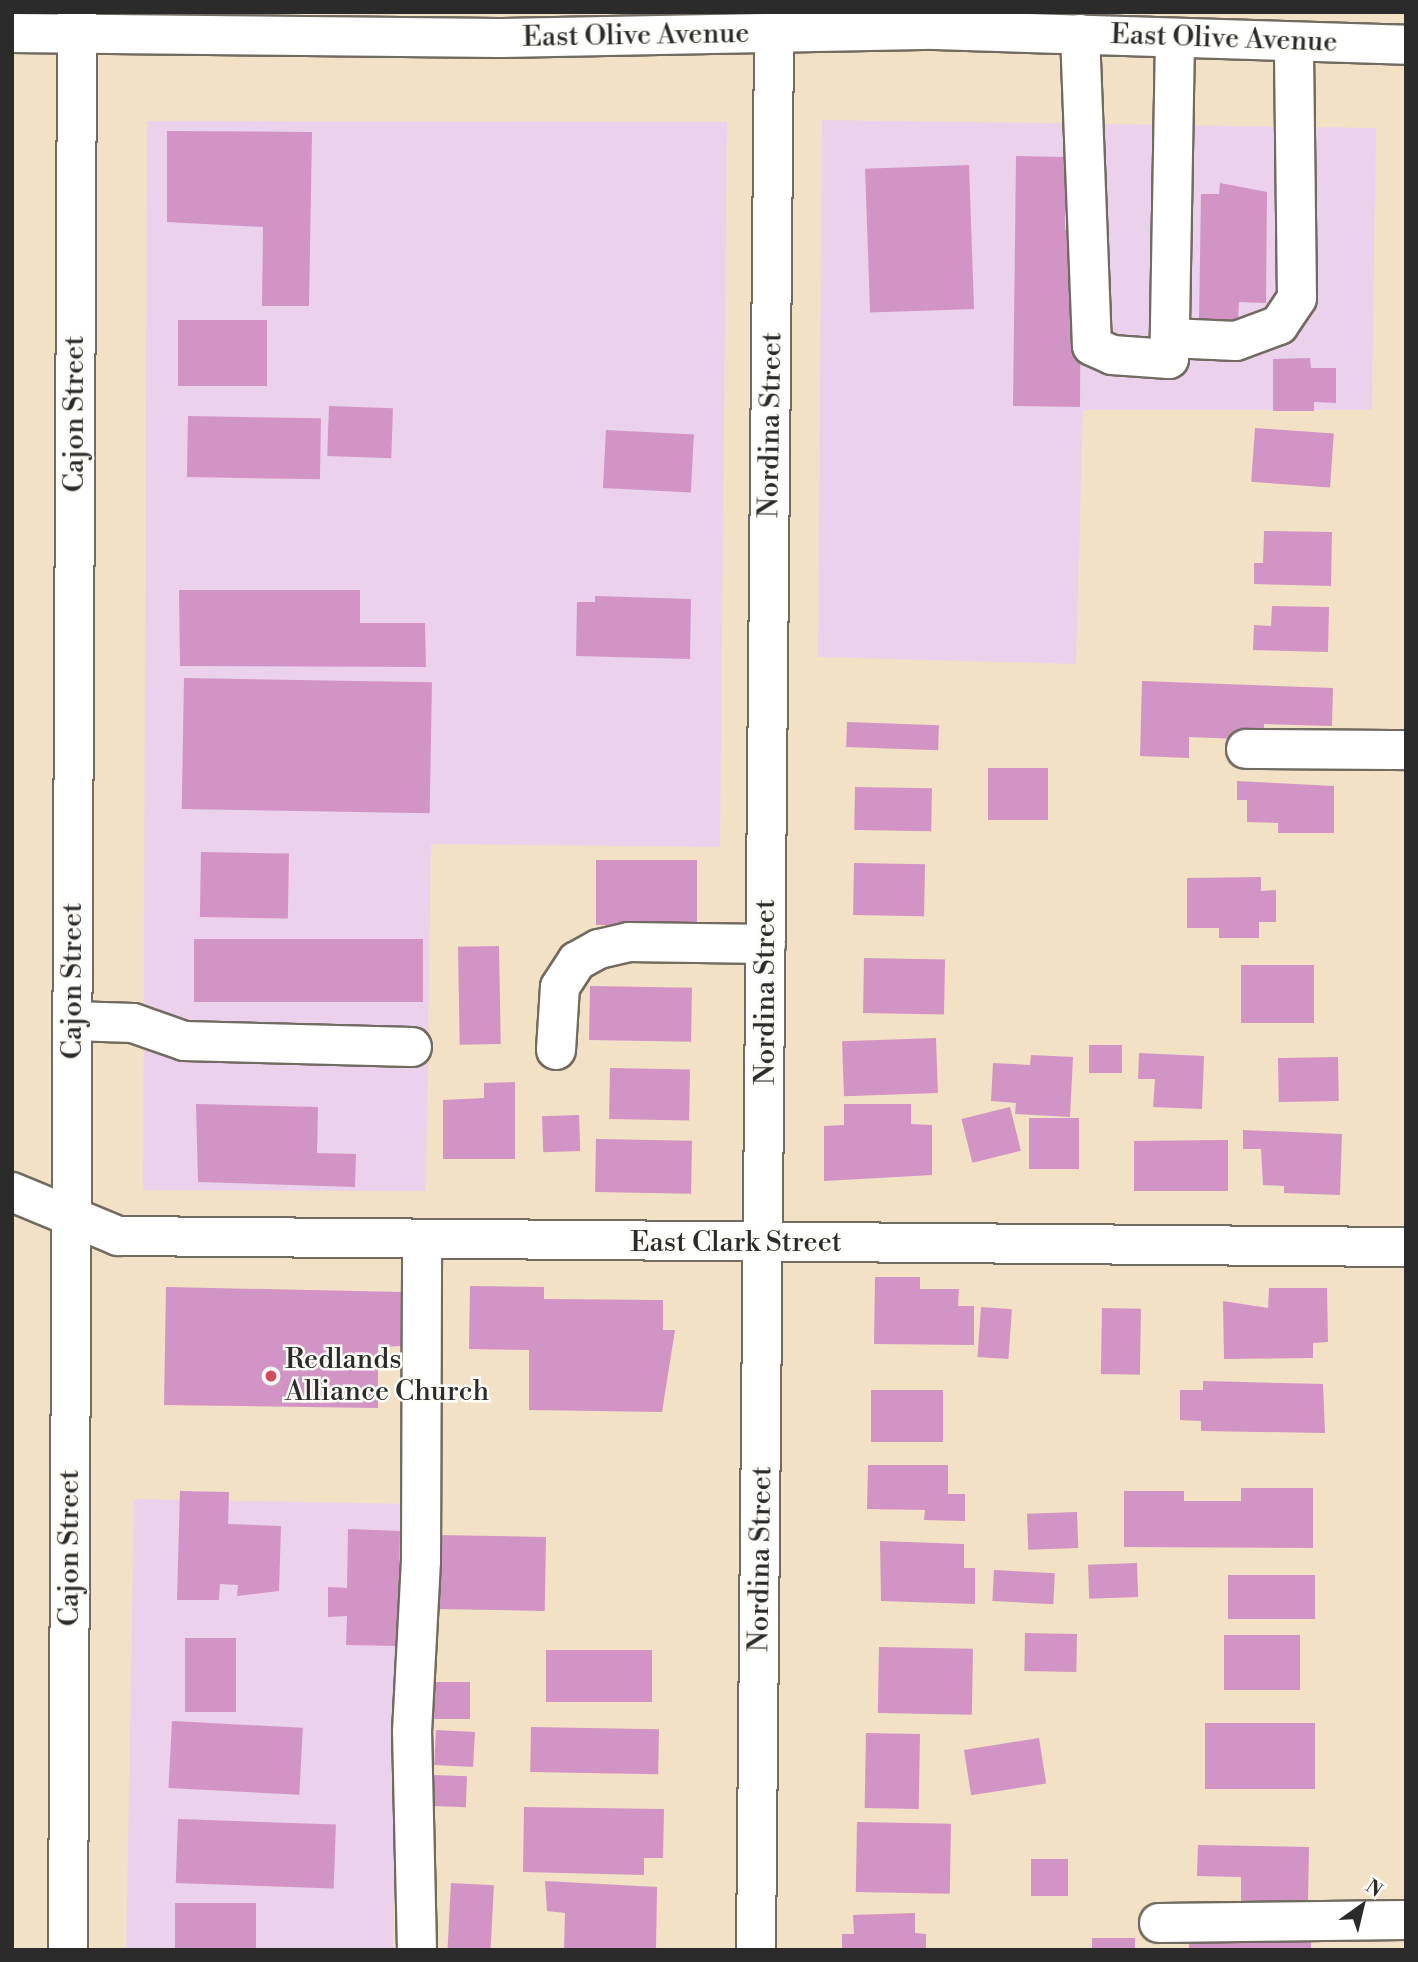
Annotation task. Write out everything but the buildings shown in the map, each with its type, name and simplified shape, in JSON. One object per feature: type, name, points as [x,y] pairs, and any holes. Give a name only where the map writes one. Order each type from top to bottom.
[{"type":"street","name":"East Olive Avenue","points":[[12,33],[76,23],[774,35],[936,21],[1080,34],[1406,45]]},
{"type":"street","name":"Cajon Street","points":[[68,1950],[76,23]]},
{"type":"street","points":[[1080,34],[1092,346],[1112,355],[1169,359],[1175,38]]},
{"type":"street","name":"Nordina Street","points":[[756,1950],[774,35]]},
{"type":"street","points":[[1170,338],[1236,341],[1279,325],[1297,298],[1294,42]]},
{"type":"street","points":[[1246,750],[1406,750]]},
{"type":"street","points":[[556,1050],[560,987],[577,961],[599,949],[629,942],[766,944]]},
{"type":"street","points":[[72,1021],[133,1023],[184,1041],[412,1047]]},
{"type":"street","name":"East Clark Street","points":[[12,1192],[118,1236],[422,1242],[1406,1247]]},
{"type":"street","points":[[417,1950],[412,1732],[421,1561],[422,1242]]},
{"type":"street","points":[[1158,1923],[1406,1920]]},
{"type":"shaded area","points":[[822,120],[1376,128],[1372,410],[1083,410],[1076,664],[818,657]]},
{"type":"shaded area","points":[[147,121],[727,122],[720,847],[431,844],[426,1191],[143,1190]]},
{"type":"shaded area","points":[[134,1499],[401,1504],[393,1950],[126,1950]]},
{"type":"place","name":"Redlands Alliance Church","points":[[271,1376]]}]
